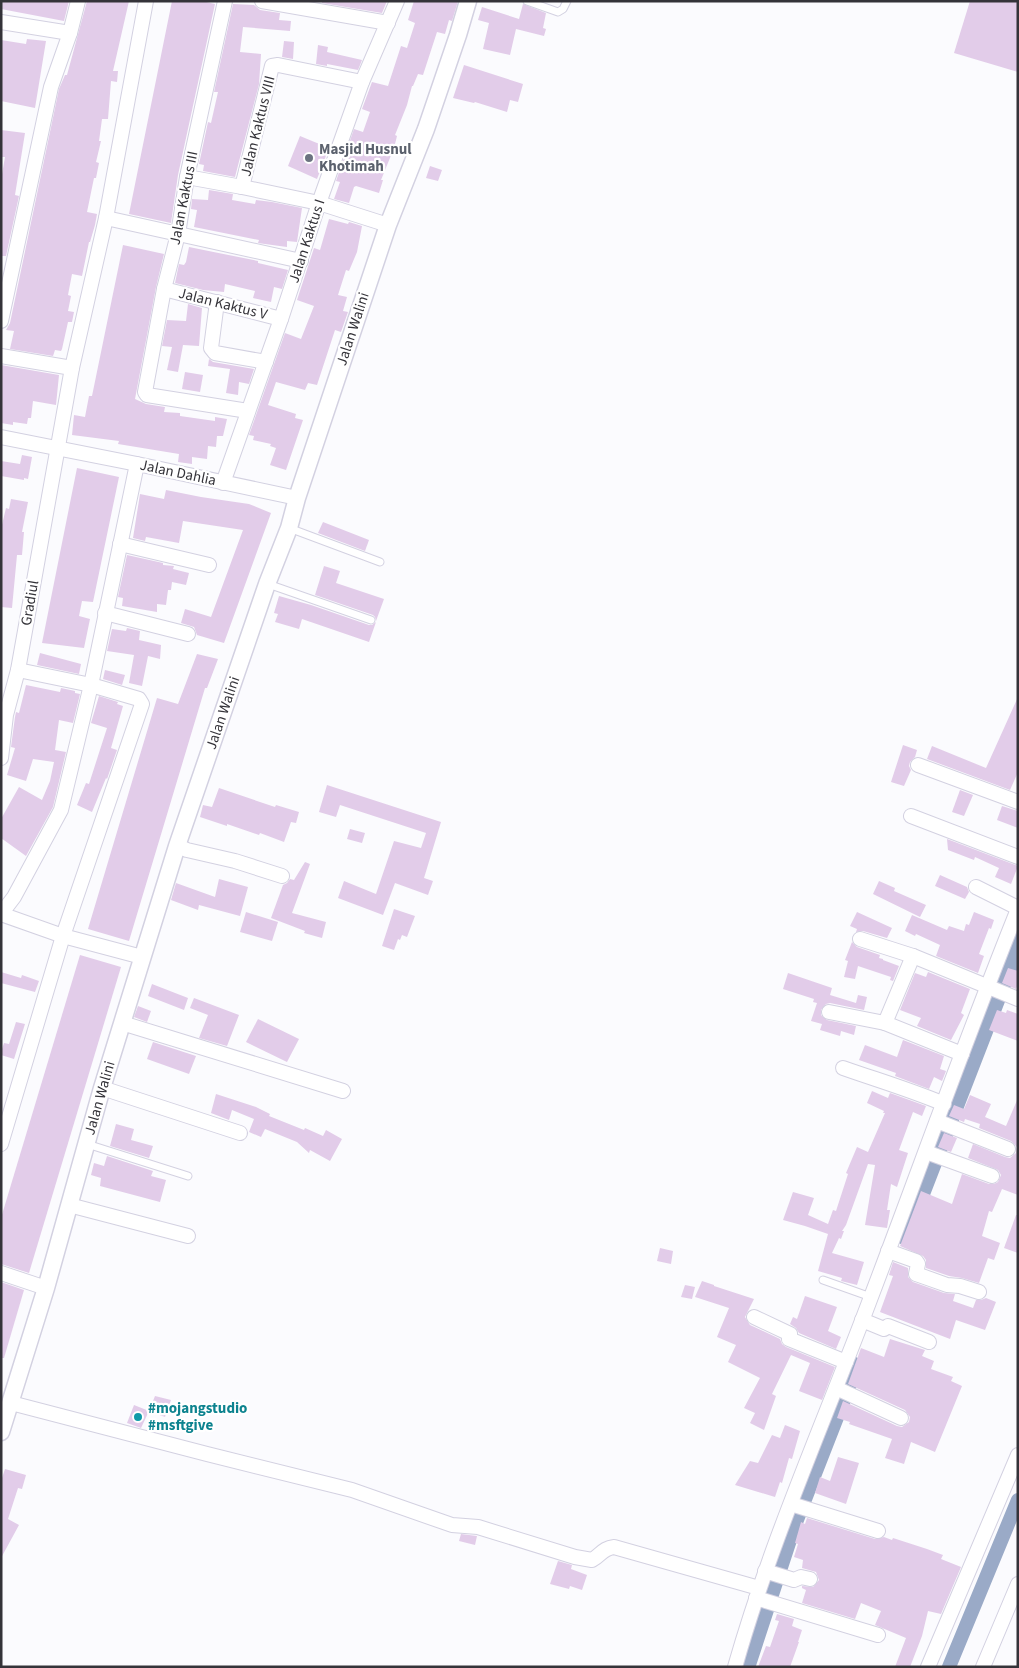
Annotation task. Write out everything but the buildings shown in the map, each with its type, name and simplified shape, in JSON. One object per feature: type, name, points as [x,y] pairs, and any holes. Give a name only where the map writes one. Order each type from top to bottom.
[{"type":"street","points":[[1,321],[7,267],[51,87],[70,32],[78,1]]},
{"type":"street","name":"Gradiul","points":[[1,758],[4,714],[18,670],[72,368],[106,218],[146,1]]},
{"type":"street","name":"Jalan Kaktus III","points":[[225,1],[187,177],[178,234],[164,289],[145,391],[147,395],[248,412]]},
{"type":"street","points":[[262,1],[388,23]]},
{"type":"street","name":"Jalan Kaktus I","points":[[223,483],[362,82],[397,1]]},
{"type":"street","name":"Jalan Walini","points":[[1,1432],[46,1288],[102,1088],[177,846],[289,528],[297,498],[388,225],[426,129],[468,1]]},
{"type":"street","points":[[1,22],[70,32]]},
{"type":"street","name":"Jalan Kaktus VIII","points":[[242,187],[272,66],[278,65],[362,82]]},
{"type":"street","points":[[187,177],[319,203],[388,225]]},
{"type":"street","points":[[106,218],[301,261]]},
{"type":"street","name":"Jalan Kaktus V","points":[[164,289],[281,319]]},
{"type":"street","points":[[217,302],[211,348],[215,353],[266,362]]},
{"type":"street","points":[[1,356],[72,368]]},
{"type":"street","name":"Jalan Dahlia","points":[[1,437],[297,498]]},
{"type":"street","points":[[137,464],[91,686],[61,810],[14,897],[1,914],[63,936],[142,957]]},
{"type":"street","points":[[120,544],[209,565]]},
{"type":"street","points":[[105,614],[188,634]]},
{"type":"street","points":[[1,1144],[63,936],[142,704],[139,699],[18,670]]},
{"type":"street","points":[[918,764],[1018,802]]},
{"type":"street","points":[[911,816],[1018,857]]},
{"type":"street","points":[[177,846],[235,861],[282,876]]},
{"type":"street","points":[[735,1667],[772,1574],[795,1506],[840,1389],[846,1362],[866,1322],[871,1297],[893,1253],[931,1154],[942,1124],[944,1104],[962,1054],[992,989],[1018,908],[976,887]]},
{"type":"street","points":[[860,940],[912,956],[1018,999]]},
{"type":"street","points":[[885,1023],[912,956]]},
{"type":"street","points":[[829,1012],[885,1023],[962,1054]]},
{"type":"street","points":[[122,1022],[343,1091]]},
{"type":"street","points":[[843,1068],[902,1090],[913,1091],[944,1104]]},
{"type":"street","points":[[102,1088],[240,1132]]},
{"type":"street","points":[[942,1124],[1008,1150]]},
{"type":"street","points":[[931,1154],[992,1176]]},
{"type":"street","points":[[69,1205],[188,1236]]},
{"type":"street","points":[[893,1253],[916,1261],[918,1264],[916,1274],[946,1285],[960,1286],[979,1292]]},
{"type":"street","points":[[1,1273],[46,1288]]},
{"type":"street","points":[[754,1317],[790,1334],[789,1339],[846,1362]]},
{"type":"street","points":[[866,1322],[884,1329],[888,1326],[928,1342]]},
{"type":"street","points":[[840,1389],[901,1418]]},
{"type":"street","points":[[11,1403],[352,1490],[452,1526],[478,1527],[575,1557],[592,1560],[604,1549],[614,1547],[878,1635]]},
{"type":"street","points":[[928,1667],[1018,1455]]},
{"type":"street","points":[[795,1506],[878,1531]]},
{"type":"street","points":[[772,1574],[794,1580],[800,1577],[810,1578]]},
{"type":"street","points":[[983,1667],[1018,1584]]},
{"type":"lane","points":[[527,1],[558,12],[563,9],[567,1]]},
{"type":"lane","points":[[289,528],[380,562]]},
{"type":"lane","points":[[268,584],[371,620]]},
{"type":"lane","points":[[86,1144],[188,1176]]},
{"type":"lane","points":[[823,1280],[871,1297]]},
{"type":"waterway","points":[[903,1232],[1018,935]]},
{"type":"waterway","points":[[743,1667],[790,1524],[851,1368]]},
{"type":"waterway","points":[[949,1667],[1018,1500]]},
{"type":"place","name":"Masjid Husnul Khotimah","points":[[309,158]]},
{"type":"place","name":"#mojangstudio #msftgive","points":[[138,1417]]}]
